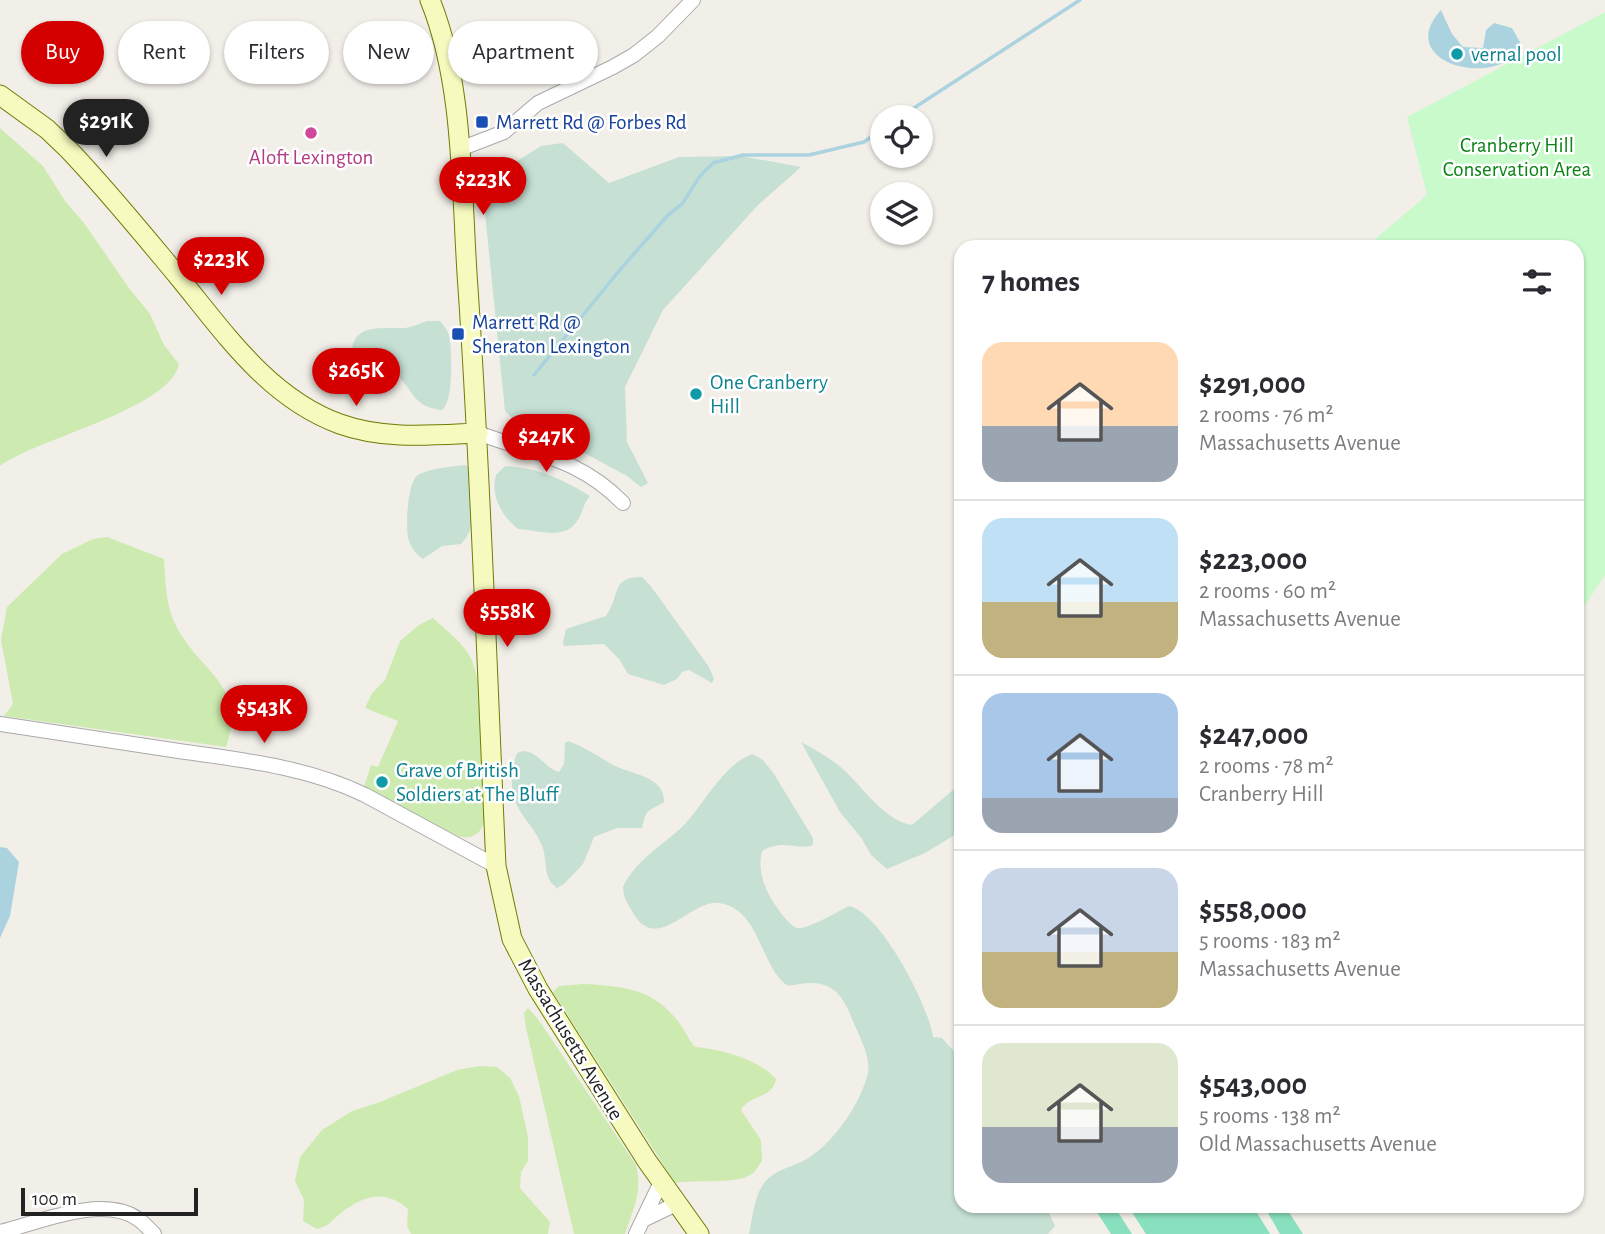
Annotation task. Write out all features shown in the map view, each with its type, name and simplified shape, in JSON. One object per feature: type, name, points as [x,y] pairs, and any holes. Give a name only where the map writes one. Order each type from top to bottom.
[{"type":"main road","name":"Massachusetts Avenue","points":[[430,0],[437,17],[451,78],[460,149],[478,433],[496,866],[512,939],[531,978],[676,1204],[699,1234]]},
{"type":"main road","points":[[0,96],[47,129],[69,150],[226,335],[284,394],[325,418],[359,430],[402,435],[478,433]]},
{"type":"street","points":[[460,149],[504,132],[538,103],[634,55],[658,36],[693,0]]},
{"type":"street","points":[[478,433],[581,469],[623,503]]},
{"type":"street","points":[[0,724],[251,761],[304,772],[365,795],[496,866]]},
{"type":"street","points":[[636,1234],[662,1182]]},
{"type":"street","points":[[645,1219],[676,1204]]},
{"type":"street","points":[[0,1232],[100,1208],[137,1218],[154,1234]]},
{"type":"green space","name":"Cranberry Hill Conservation Area","points":[[1605,12],[1605,575],[1584,606],[1584,240],[1374,240],[1427,195],[1407,117]]},
{"type":"green space","points":[[0,128],[43,166],[65,201],[150,314],[164,345],[179,364],[170,380],[153,395],[128,409],[18,455],[0,466]]},
{"type":"green space","points":[[563,143],[609,183],[679,157],[741,156],[801,167],[758,205],[663,310],[625,387],[627,442],[648,483],[641,487],[627,476],[564,442],[516,422],[505,411],[482,183],[541,146]]},
{"type":"green space","points":[[428,321],[440,321],[449,335],[449,397],[442,410],[423,405],[398,376],[390,370],[359,359],[352,350],[358,335],[365,331],[405,328]]},
{"type":"green space","points":[[466,465],[472,471],[473,499],[472,519],[467,537],[461,544],[442,546],[423,559],[413,549],[408,535],[408,507],[414,481],[426,471]]},
{"type":"green space","points":[[505,466],[550,475],[590,496],[572,527],[558,533],[518,529],[502,512],[496,498],[496,475]]},
{"type":"green space","points":[[107,537],[164,559],[167,594],[173,620],[187,644],[227,694],[231,709],[231,726],[226,747],[4,716],[13,704],[1,640],[7,607],[62,554],[93,539]]},
{"type":"green space","points":[[642,577],[709,667],[714,679],[712,683],[689,670],[664,685],[628,674],[619,659],[604,644],[564,646],[566,629],[606,616],[621,584],[625,580]]},
{"type":"green space","points":[[433,618],[468,653],[479,686],[485,821],[478,833],[468,837],[458,836],[364,787],[371,765],[378,767],[398,721],[365,708],[372,693],[385,680],[400,641],[419,625]]},
{"type":"green space","points":[[568,741],[613,765],[653,781],[663,793],[664,802],[648,811],[642,828],[617,828],[594,837],[583,864],[564,884],[555,889],[547,873],[544,851],[514,798],[512,775],[517,753],[523,751],[534,754],[559,772],[564,764],[565,743]]},
{"type":"green space","points":[[801,742],[838,765],[874,802],[902,822],[912,825],[954,789],[954,835],[925,853],[887,869],[871,855],[840,812]]},
{"type":"green space","points":[[752,754],[763,760],[813,838],[813,845],[777,845],[762,851],[762,878],[773,902],[797,928],[815,923],[849,906],[862,912],[889,942],[902,962],[923,1004],[933,1037],[942,1038],[954,1051],[954,1213],[1049,1213],[1055,1226],[1048,1234],[749,1234],[753,1210],[765,1182],[775,1174],[805,1160],[835,1135],[863,1089],[868,1063],[849,1011],[840,996],[827,986],[819,984],[784,983],[769,962],[751,925],[732,907],[719,903],[708,904],[675,922],[654,929],[644,926],[625,898],[623,887],[628,877],[642,861],[684,825],[723,775]]},
{"type":"green space","points":[[583,984],[623,988],[646,995],[667,1009],[695,1047],[738,1056],[760,1066],[776,1079],[766,1094],[749,1102],[741,1110],[761,1140],[762,1161],[753,1173],[726,1181],[675,1183],[553,992],[559,986]]},
{"type":"green space","points":[[528,1008],[636,1165],[638,1192],[625,1234],[574,1234],[526,1028],[524,1013]]},
{"type":"green space","points":[[479,1066],[497,1067],[510,1078],[519,1096],[528,1137],[528,1161],[521,1172],[520,1188],[550,1222],[548,1234],[411,1234],[407,1226],[408,1209],[383,1197],[358,1202],[317,1229],[303,1221],[304,1200],[295,1181],[300,1157],[322,1130],[352,1111],[457,1070]]},
{"type":"green space","points":[[1098,1213],[1118,1213],[1132,1234],[1111,1234]]},
{"type":"green space","points":[[1132,1213],[1257,1213],[1270,1234],[1146,1234]]},
{"type":"green space","points":[[1268,1213],[1290,1213],[1303,1234],[1280,1234]]},
{"type":"water","points":[[1441,10],[1452,34],[1463,47],[1483,48],[1486,30],[1494,23],[1512,28],[1521,44],[1509,60],[1492,67],[1459,66],[1445,61],[1434,52],[1429,40],[1430,26]]},
{"type":"water","points":[[0,847],[7,848],[19,862],[10,916],[0,938]]},
{"type":"waterway","points":[[918,105],[1080,0]]},
{"type":"waterway","points":[[534,375],[619,271],[668,215],[682,204],[700,176],[713,163],[743,155],[809,155],[864,142],[870,138]]},
{"type":"place","name":"vernal pool","points":[[1457,54]]},
{"type":"place","name":"Marrett Rd @ Forbes Rd","points":[[482,122]]},
{"type":"place","name":"Aloft Lexington","points":[[311,133]]},
{"type":"place","name":"Marrett Rd @ Sheraton Lexington","points":[[458,334]]},
{"type":"place","name":"One Cranberry Hill","points":[[696,394]]},
{"type":"place","name":"Grave of British Soldiers at The Bluff","points":[[382,782]]}]
